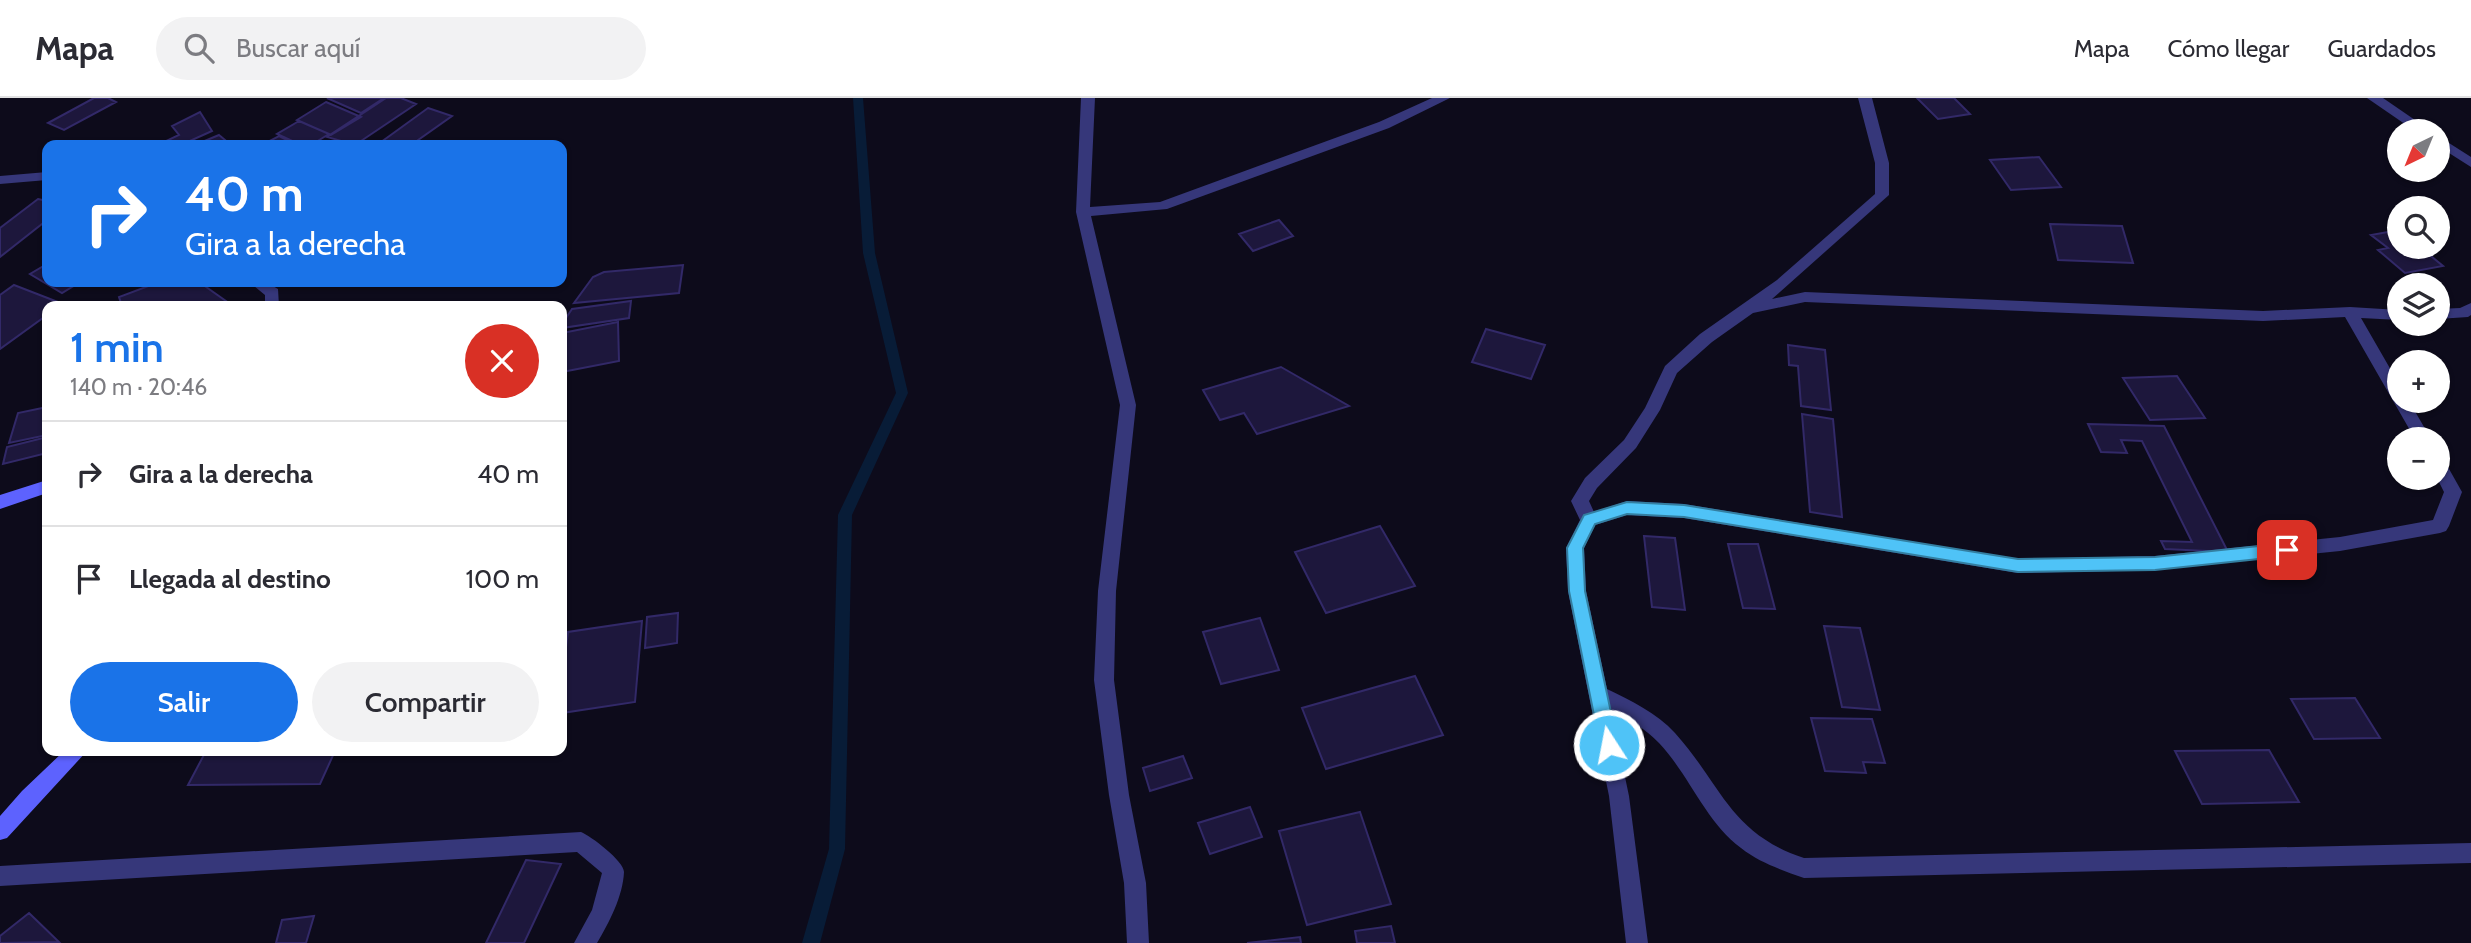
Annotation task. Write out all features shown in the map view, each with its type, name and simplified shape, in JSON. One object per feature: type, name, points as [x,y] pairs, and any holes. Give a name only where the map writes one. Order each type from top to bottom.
[{"type":"main road","points":[[0,502],[42,488]]},
{"type":"main road","points":[[0,831],[29,797],[72,756]]},
{"type":"street","points":[[1088,98],[1083,212],[1128,405],[1107,591],[1104,680],[1119,795],[1135,883],[1138,943]]},
{"type":"street","points":[[1083,212],[1163,206],[1384,125],[1443,98]]},
{"type":"street","points":[[1589,520],[1580,501],[1591,483],[1630,444],[1652,410],[1671,370],[1706,338],[1782,284],[1882,195],[1882,163],[1865,98]]},
{"type":"street","points":[[2374,98],[2406,119]]},
{"type":"street","points":[[2450,148],[2471,163]]},
{"type":"street","points":[[0,180],[42,176]]},
{"type":"street","points":[[264,287],[274,293],[273,301]]},
{"type":"street","points":[[1748,309],[1805,297],[2263,316],[2350,312],[2387,314]]},
{"type":"street","points":[[2450,314],[2463,313],[2471,308]]},
{"type":"street","points":[[2350,312],[2387,376]]},
{"type":"street","points":[[1637,943],[1619,796],[1577,591],[1575,548],[1589,520],[1627,508],[1684,511],[2018,566],[2155,563],[2340,544],[2440,526],[2453,492],[2450,487]]},
{"type":"street","points":[[1599,694],[1638,716],[1664,735],[1726,822],[1743,839],[1763,853],[1804,868],[2471,853]]},
{"type":"street","points":[[0,876],[581,842],[614,870],[602,914],[585,943]]},
{"type":"building","points":[[94,98],[108,98],[116,102],[64,130],[48,123]]},
{"type":"building","points":[[327,98],[384,98],[361,113]]},
{"type":"building","points":[[386,98],[401,98],[416,104],[362,140],[338,140],[327,137]]},
{"type":"building","points":[[1917,98],[1954,98],[1970,114],[1938,119]]},
{"type":"building","points":[[326,102],[361,117],[331,135],[297,120]]},
{"type":"building","points":[[428,108],[452,116],[418,140],[384,140]]},
{"type":"building","points":[[200,112],[212,131],[192,140],[168,140],[179,135],[172,126]]},
{"type":"building","points":[[299,121],[329,134],[319,140],[290,140],[277,134]]},
{"type":"building","points":[[219,135],[225,140],[207,140]]},
{"type":"building","points":[[279,136],[287,140],[271,140]]},
{"type":"building","points":[[2039,157],[2061,187],[2011,190],[1990,160]]},
{"type":"building","points":[[38,199],[42,200],[42,224],[0,257],[0,228]]},
{"type":"building","points":[[1279,220],[1293,236],[1253,251],[1239,234]]},
{"type":"building","points":[[2050,224],[2122,226],[2133,263],[2058,260]]},
{"type":"building","points":[[2387,232],[2387,247],[2371,235]]},
{"type":"building","points":[[2387,248],[2387,258],[2378,250]]},
{"type":"building","points":[[2389,259],[2435,259],[2443,266],[2405,273]]},
{"type":"building","points":[[683,265],[679,293],[574,303],[593,277],[604,272]]},
{"type":"building","points":[[42,267],[42,281],[30,274]]},
{"type":"building","points":[[14,285],[55,301],[42,301],[42,319],[0,349],[0,295]]},
{"type":"building","points":[[52,287],[72,287],[62,293]]},
{"type":"building","points":[[146,287],[206,287],[226,301],[120,301],[119,297]]},
{"type":"building","points":[[631,301],[629,318],[567,327],[567,316],[572,309]]},
{"type":"building","points":[[618,322],[619,361],[567,371],[567,332]]},
{"type":"building","points":[[1486,329],[1545,345],[1531,379],[1472,362]]},
{"type":"building","points":[[1788,345],[1825,350],[1831,410],[1801,406],[1798,366],[1789,365]]},
{"type":"building","points":[[1281,367],[1349,406],[1257,434],[1244,413],[1220,420],[1203,390]]},
{"type":"building","points":[[2177,376],[2205,418],[2150,420],[2123,378]]},
{"type":"building","points":[[42,408],[42,436],[9,443],[18,413]]},
{"type":"building","points":[[1802,414],[1833,419],[1842,517],[1810,512]]},
{"type":"building","points":[[2088,424],[2164,426],[2228,552],[2165,549],[2161,541],[2192,542],[2142,441],[2121,440],[2127,453],[2101,452]]},
{"type":"building","points":[[42,438],[42,454],[3,464],[7,447]]},
{"type":"building","points":[[1380,526],[1415,586],[1326,613],[1295,552]]},
{"type":"building","points":[[1644,536],[1675,538],[1685,610],[1652,607]]},
{"type":"building","points":[[1728,544],[1758,544],[1775,609],[1743,608]]},
{"type":"building","points":[[678,613],[677,643],[645,648],[647,617]]},
{"type":"building","points":[[1260,618],[1279,670],[1221,684],[1203,632]]},
{"type":"building","points":[[642,621],[635,702],[567,712],[568,632]]},
{"type":"building","points":[[1824,626],[1860,628],[1880,710],[1842,707]]},
{"type":"building","points":[[1415,676],[1443,735],[1326,769],[1302,708]]},
{"type":"building","points":[[2355,698],[2380,738],[2314,739],[2291,699]]},
{"type":"building","points":[[1811,718],[1872,719],[1885,763],[1863,762],[1866,773],[1825,771]]},
{"type":"building","points":[[2269,750],[2299,802],[2202,804],[2175,751]]},
{"type":"building","points":[[203,756],[333,756],[320,784],[188,785]]},
{"type":"building","points":[[1183,756],[1192,778],[1150,791],[1143,768]]},
{"type":"building","points":[[1250,807],[1262,837],[1210,854],[1198,823]]},
{"type":"building","points":[[1360,812],[1391,904],[1307,925],[1279,831]]},
{"type":"building","points":[[526,860],[561,864],[524,943],[486,943]]},
{"type":"building","points":[[29,913],[59,942],[0,943],[0,936]]},
{"type":"building","points":[[314,916],[306,943],[276,943],[282,920]]},
{"type":"building","points":[[1391,926],[1395,943],[1357,943],[1355,931]]},
{"type":"building","points":[[1300,937],[1301,943],[1247,943]]},
{"type":"waterway","points":[[811,943],[837,849],[845,515],[902,393],[869,253],[858,98]]},
{"type":"route","points":[[1609,745],[1577,591],[1575,548],[1589,520],[1627,508],[1684,511],[2018,566],[2155,563],[2287,550]]}]
